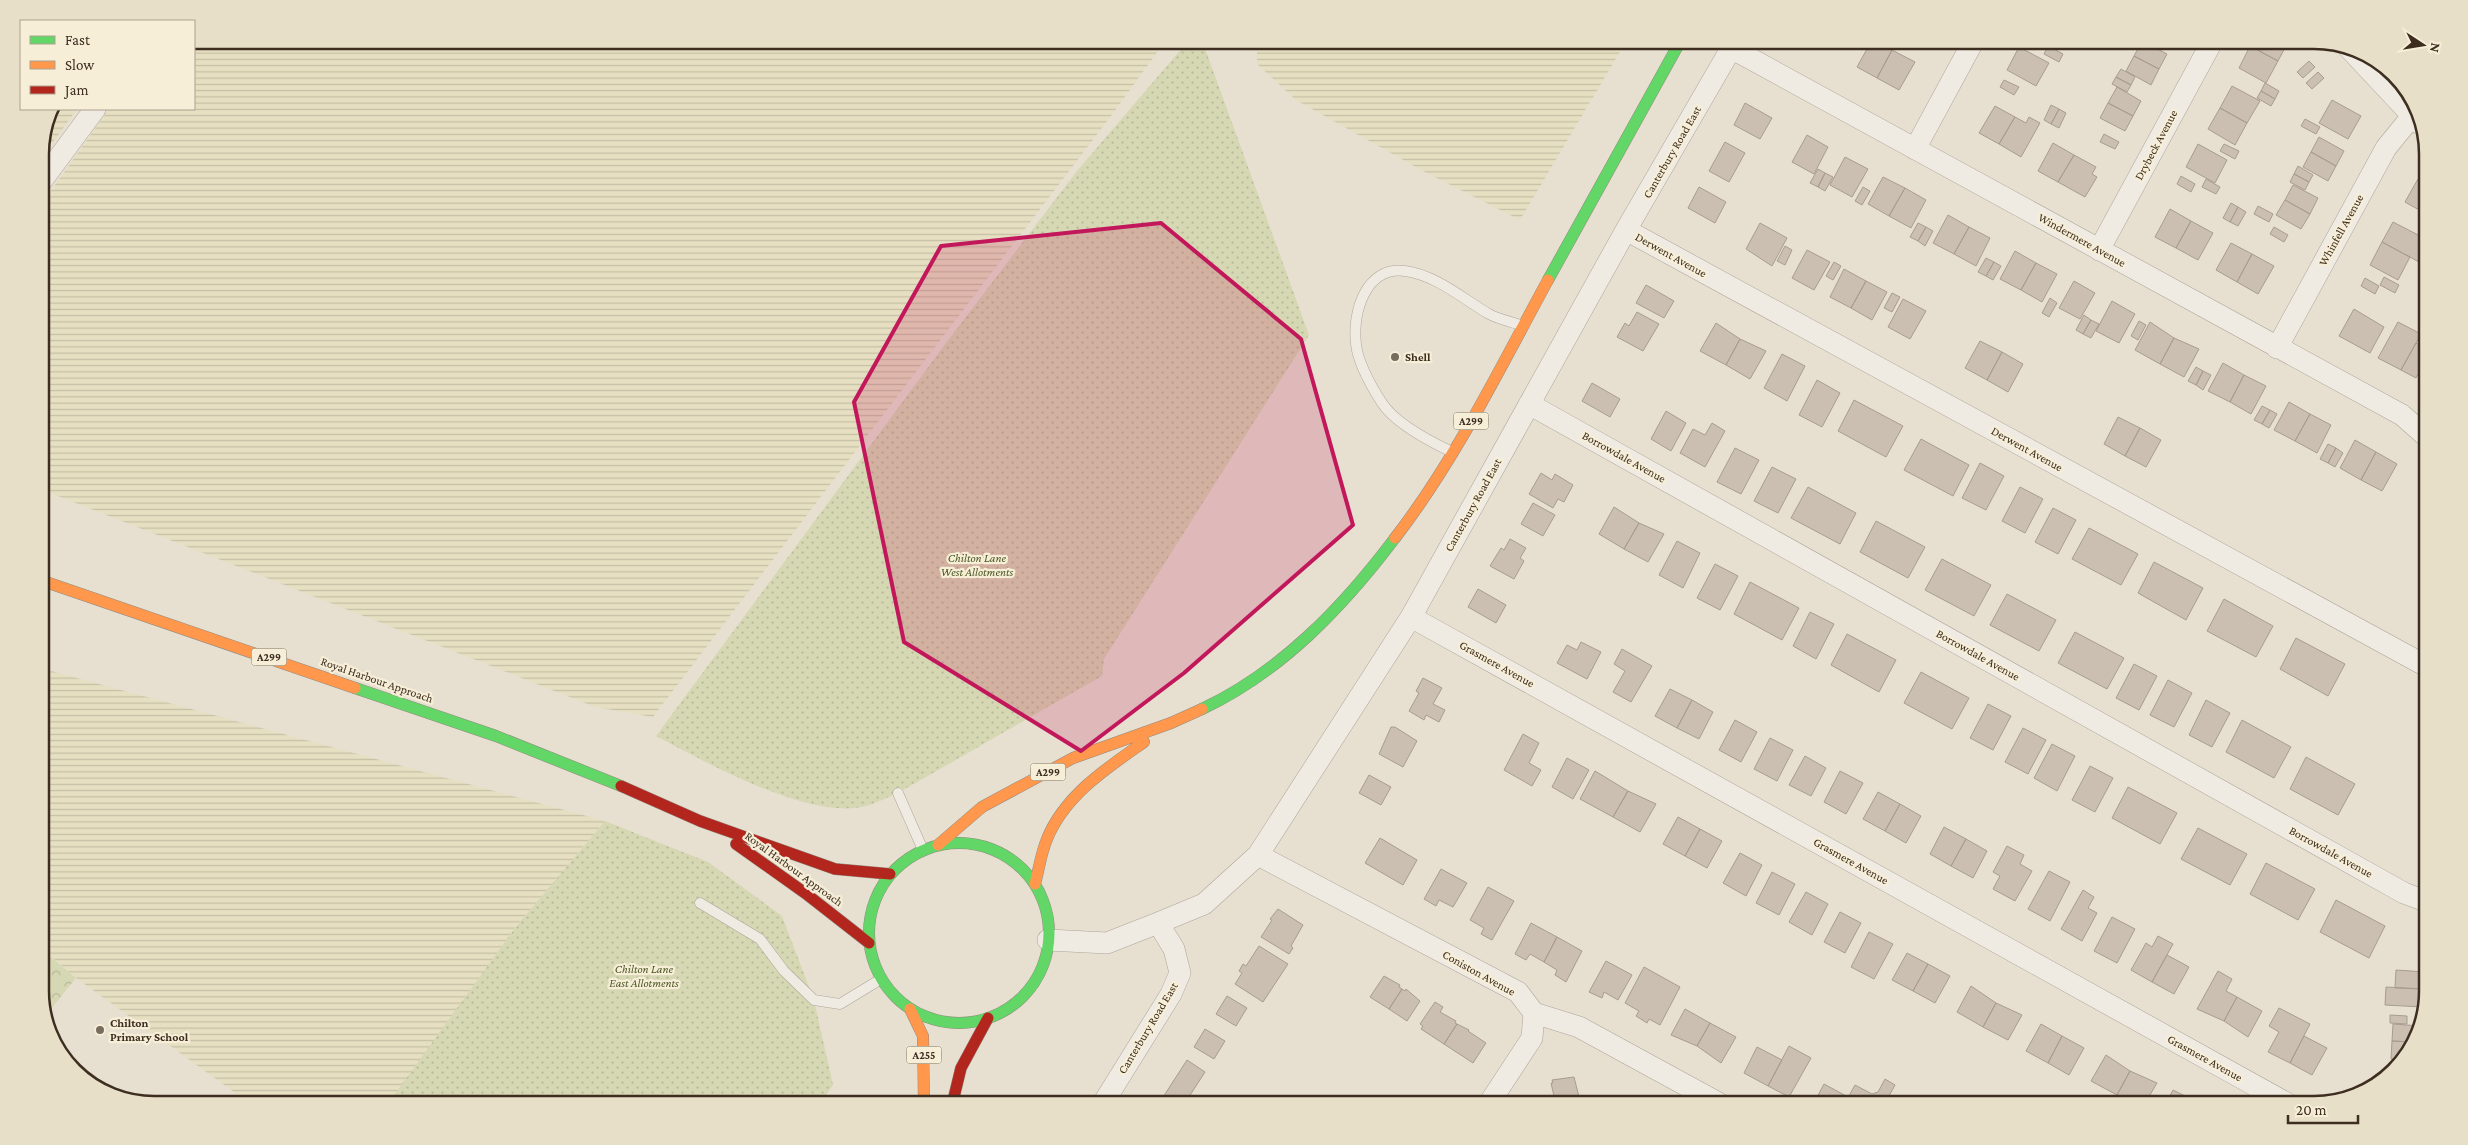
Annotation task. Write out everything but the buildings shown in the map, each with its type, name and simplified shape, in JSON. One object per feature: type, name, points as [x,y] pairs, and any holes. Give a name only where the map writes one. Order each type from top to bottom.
[{"type":"main road","name":"A299","points":[[938,845],[982,807],[1073,758],[1171,723],[1225,698],[1302,642],[1360,586],[1423,502],[1453,453],[1676,49]]},
{"type":"main road","name":"Royal Harbour Approach","points":[[49,583],[496,736],[599,776],[700,822],[835,868],[890,874]]},
{"type":"main road","name":"A299","points":[[1034,884],[1048,835],[1074,797],[1100,773],[1171,723]]},
{"type":"main road","name":"Royal Harbour Approach","points":[[700,822],[744,848],[869,943]]},
{"type":"main road","points":[[960,843],[982,846],[1003,854],[1034,884],[1046,911],[1048,940],[1042,965],[1030,988],[1011,1006],[988,1018],[961,1023],[934,1020],[910,1009],[894,996],[881,979],[873,962],[869,943],[872,907],[890,874],[905,860],[923,850],[938,845],[960,843]]},
{"type":"main road","name":"A255","points":[[910,1009],[923,1036],[926,1073],[925,1096]]},
{"type":"main road","points":[[954,1096],[961,1068],[988,1018]]},
{"type":"street","name":"Canterbury Road East","points":[[1048,940],[1107,943],[1158,923],[1204,904],[1258,855],[1411,617],[1626,230],[1730,49]]},
{"type":"street","name":"Windermere Avenue","points":[[1742,49],[1915,149],[2402,415],[2419,430]]},
{"type":"street","points":[[1915,149],[1969,49]]},
{"type":"street","name":"Drybeck Avenue","points":[[2099,250],[2208,49]]},
{"type":"street","points":[[2359,59],[2412,116]]},
{"type":"street","points":[[49,172],[94,110]]},
{"type":"street","name":"Whinfell Avenue","points":[[2277,348],[2386,148],[2414,122]]},
{"type":"street","name":"Derwent Avenue","points":[[1626,230],[2419,662]]},
{"type":"street","name":"Borrowdale Avenue","points":[[1529,404],[2395,888],[2419,898]]},
{"type":"street","name":"Grasmere Avenue","points":[[1411,617],[2274,1096]]},
{"type":"street","name":"Coniston Avenue","points":[[1258,855],[1518,992],[1534,1013]]},
{"type":"street","name":"Canterbury Road East","points":[[1108,1096],[1171,994],[1180,973],[1174,950],[1158,923]]},
{"type":"street","points":[[1494,1096],[1532,1038],[1534,1013],[1579,1027],[1706,1096]]},
{"type":"lane","points":[[1453,453],[1421,438],[1383,404],[1363,366],[1356,344],[1356,319],[1365,289],[1379,275],[1404,271],[1427,278],[1491,315],[1524,326]]},
{"type":"lane","points":[[898,793],[923,850]]},
{"type":"lane","points":[[700,903],[760,939],[784,971],[814,1000],[840,1004],[881,979]]},
{"type":"highlighted area","points":[[1161,223],[1301,339],[1353,525],[1184,673],[1081,751],[904,642],[854,402],[941,246]]},
{"type":"shaded area","points":[[195,49],[1159,49],[1111,116],[653,717],[595,707],[49,493],[49,193],[108,110],[195,110]]},
{"type":"shaded area","points":[[1257,49],[1622,49],[1520,220],[1421,170],[1296,100],[1257,64]]},
{"type":"shaded area","points":[[58,110],[76,110],[49,148],[52,126]]},
{"type":"shaded area","points":[[49,670],[605,821],[515,928],[395,1096],[240,1096],[76,978],[49,955]]},
{"type":"green space","name":"Chilton Lane West Allotments","points":[[1181,49],[1205,49],[1309,335],[1104,659],[1102,676],[898,793],[866,806],[843,808],[816,805],[788,797],[729,774],[656,736],[943,347],[1077,171]]},
{"type":"green space","name":"Chilton Lane East Allotments","points":[[605,821],[708,862],[782,916],[814,1000],[833,1085],[825,1096],[394,1096],[515,928]]},
{"type":"green space","points":[[49,956],[76,978],[51,1009]]},
{"type":"traffic: fast","points":[[1548,280],[1676,49]]},
{"type":"traffic: fast","points":[[1202,709],[1231,694],[1258,676],[1309,636],[1354,589],[1395,538]]},
{"type":"traffic: fast","points":[[355,688],[496,736],[621,786]]},
{"type":"traffic: fast","points":[[959,843],[993,850],[1016,864],[1028,876],[1038,891],[1045,907],[1049,933],[1042,967],[1028,990],[1016,1002],[1001,1012],[985,1019],[959,1023],[925,1016],[902,1002],[890,990],[880,975],[873,959],[869,933],[876,899],[890,876],[902,864],[917,854],[933,847],[959,843]]},
{"type":"traffic: slow","points":[[1395,538],[1458,445],[1548,280]]},
{"type":"traffic: slow","points":[[49,583],[355,688]]},
{"type":"traffic: slow","points":[[938,845],[982,807],[1073,758],[1171,723],[1202,709]]},
{"type":"traffic: slow","points":[[1035,884],[1047,839],[1065,809],[1088,784],[1144,742]]},
{"type":"traffic: slow","points":[[910,1009],[923,1036],[924,1096]]},
{"type":"traffic: jam","points":[[621,786],[700,821],[835,869],[890,874]]},
{"type":"traffic: jam","points":[[736,844],[805,893],[869,943]]},
{"type":"traffic: jam","points":[[954,1096],[961,1068],[988,1018]]},
{"type":"place","name":"Shell","points":[[1395,357]]},
{"type":"place","name":"Chilton Primary School","points":[[100,1030]]}]
